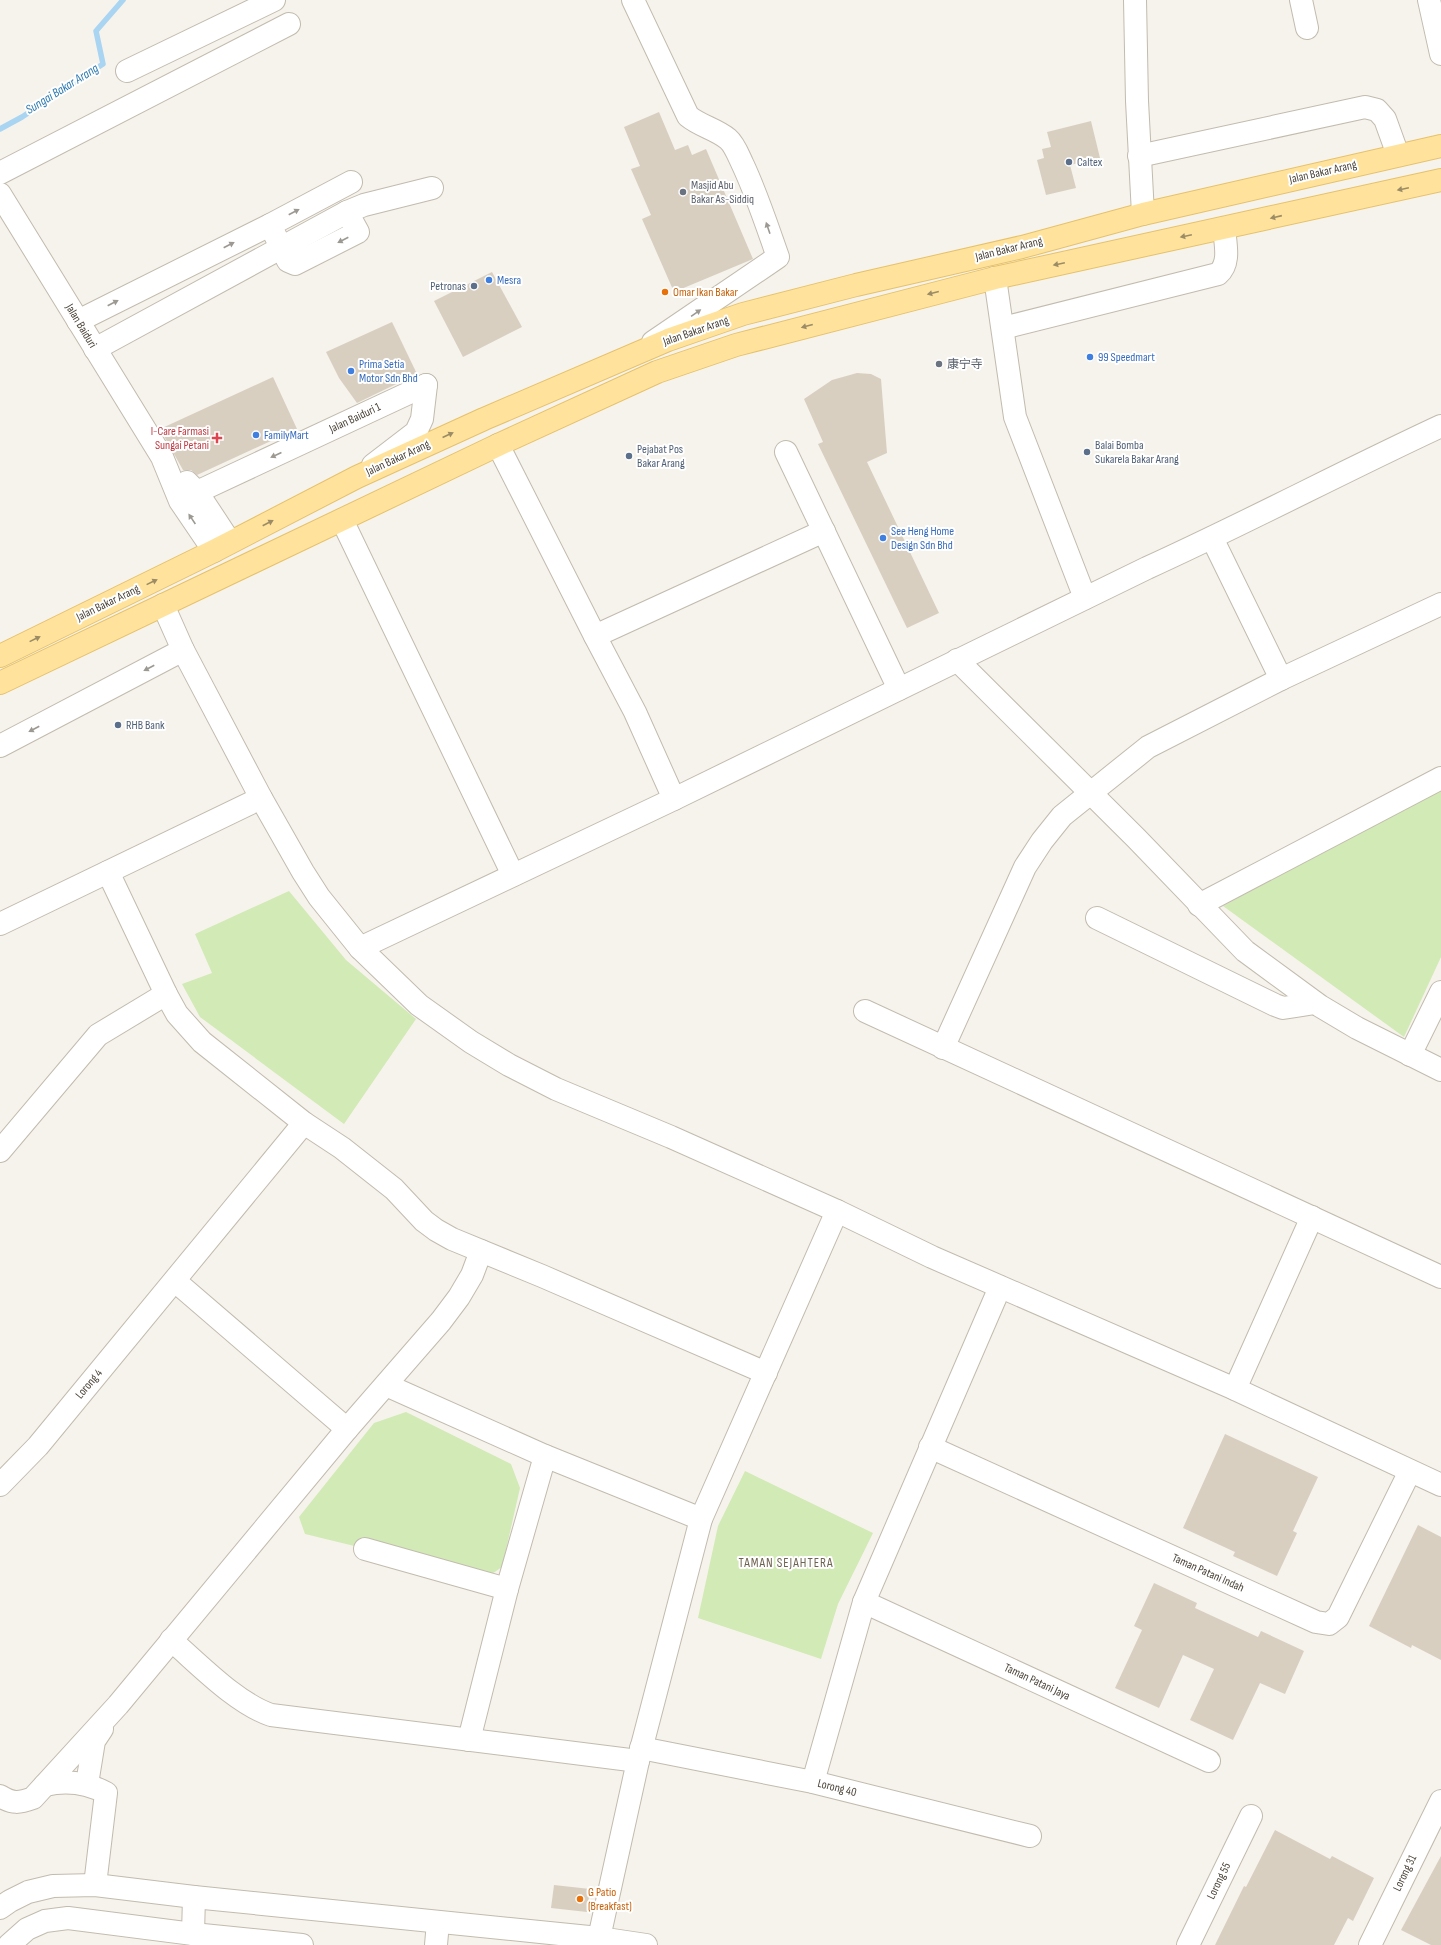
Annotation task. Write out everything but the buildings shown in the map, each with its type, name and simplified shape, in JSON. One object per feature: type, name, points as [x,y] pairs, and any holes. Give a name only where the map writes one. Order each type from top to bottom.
[{"type":"main road","name":"Jalan Bakar Arang","points":[[0,656],[222,547],[357,477],[484,419],[641,351],[743,314],[864,283],[1022,247],[1143,214],[1441,146]]},
{"type":"main road","name":"Jalan Bakar Arang","points":[[0,683],[498,445],[657,372],[736,345],[995,278],[1441,180]]},
{"type":"street","points":[[127,71],[274,0]]},
{"type":"street","points":[[633,0],[688,116],[696,123],[721,134],[729,140],[735,149],[760,204],[778,256],[641,351]]},
{"type":"street","points":[[1136,0],[1139,156],[1143,214]]},
{"type":"street","points":[[1301,0],[1307,28]]},
{"type":"street","points":[[1429,0],[1441,54]]},
{"type":"street","points":[[0,173],[289,24]]},
{"type":"street","points":[[1139,156],[1366,107],[1377,110],[1385,118],[1398,155]]},
{"type":"street","points":[[78,321],[270,225],[352,182]]},
{"type":"street","points":[[270,225],[280,248],[288,261],[295,264],[358,232],[347,212],[364,205],[432,188]]},
{"type":"street","name":"Jalan Baiduri","points":[[0,194],[162,457],[180,500],[222,547]]},
{"type":"street","points":[[1003,328],[1218,274],[1222,270],[1226,261],[1224,228]]},
{"type":"street","points":[[95,349],[280,248]]},
{"type":"street","points":[[995,278],[1015,417],[1085,598]]},
{"type":"street","name":"Jalan Baiduri 1","points":[[197,492],[426,385],[422,419],[416,432],[357,477]]},
{"type":"street","points":[[360,948],[674,799],[957,660],[1212,538],[1346,470],[1441,426]]},
{"type":"street","points":[[498,445],[635,712],[674,799]]},
{"type":"street","points":[[786,452],[899,689]]},
{"type":"street","name":"Jalan Baiduri","points":[[162,457],[197,492],[222,547]]},
{"type":"street","points":[[342,520],[513,875]]},
{"type":"street","points":[[595,636],[824,531]]},
{"type":"street","points":[[1212,538],[1281,679]]},
{"type":"street","points":[[943,1048],[1025,867],[1042,841],[1062,816],[1148,747],[1281,679],[1441,604]]},
{"type":"street","points":[[163,605],[183,650],[261,798],[319,897],[360,948],[418,1005],[471,1042],[509,1065],[556,1089],[671,1137],[837,1211],[932,1257],[1235,1389],[1441,1485]]},
{"type":"street","points":[[0,746],[183,650]]},
{"type":"street","points":[[957,660],[1089,793],[1136,838],[1245,951],[1314,1003],[1357,1028],[1441,1070]]},
{"type":"street","points":[[1199,905],[1441,778]]},
{"type":"street","points":[[0,924],[261,798]]},
{"type":"street","points":[[108,872],[166,994],[178,1014],[202,1042],[304,1123],[342,1148],[394,1190],[424,1221],[452,1239],[766,1373]]},
{"type":"street","points":[[1097,918],[1275,1005],[1284,1008],[1314,1003]]},
{"type":"street","points":[[1410,1055],[1441,992]]},
{"type":"street","points":[[0,1151],[98,1035],[166,994]]},
{"type":"street","points":[[865,1011],[1441,1277]]},
{"type":"street","name":"Lorong 4","points":[[0,1485],[38,1446],[304,1123]]},
{"type":"street","points":[[599,1938],[640,1754],[701,1519],[837,1211]]},
{"type":"street","points":[[1235,1389],[1312,1217]]},
{"type":"street","points":[[0,1796],[9,1801],[20,1802],[33,1798],[118,1705],[347,1429],[441,1321],[459,1297],[472,1275],[482,1251]]},
{"type":"street","points":[[175,1281],[347,1429]]},
{"type":"street","points":[[814,1782],[864,1602],[1000,1287]]},
{"type":"street","points":[[386,1385],[545,1456],[701,1519]]},
{"type":"street","name":"Taman Patani Indah","points":[[930,1447],[1316,1622],[1329,1624],[1338,1616],[1410,1471]]},
{"type":"street","points":[[469,1740],[508,1589],[545,1456]]},
{"type":"street","points":[[365,1548],[508,1589]]},
{"type":"street","name":"Taman Patani Jaya","points":[[864,1602],[1209,1761]]},
{"type":"street","name":"Lorong 40","points":[[171,1640],[241,1700],[256,1710],[271,1715],[469,1740],[640,1754],[814,1782],[1030,1836]]},
{"type":"street","points":[[87,1784],[94,1741],[118,1705]]},
{"type":"street","points":[[45,1785],[66,1782],[87,1784],[106,1793],[95,1885]]},
{"type":"street","name":"Lorong 31","points":[[1370,1945],[1441,1801]]},
{"type":"street","name":"Lorong 55","points":[[1188,1945],[1251,1816]]},
{"type":"street","points":[[0,1908],[28,1892],[53,1886],[95,1885],[194,1897],[599,1938],[646,1945]]},
{"type":"street","points":[[193,1934],[194,1897]]},
{"type":"street","points":[[9,1945],[27,1929],[45,1921],[68,1918],[193,1934],[302,1945]]},
{"type":"street","points":[[436,1945],[438,1922]]},
{"type":"green space","points":[[1441,789],[1441,957],[1404,1037],[1223,906]]},
{"type":"green space","points":[[289,891],[346,960],[416,1019],[344,1124],[200,1017],[182,984],[212,973],[195,934]]},
{"type":"green space","points":[[406,1412],[511,1464],[520,1488],[502,1567],[486,1578],[305,1534],[299,1517],[374,1423]]},
{"type":"green space","points":[[745,1471],[873,1533],[838,1604],[821,1659],[698,1618],[718,1526]]},
{"type":"waterway","name":"Sungai Bakar Arang","points":[[0,129],[22,117],[103,64],[96,31],[123,0]]},
{"type":"place","name":"Caltex","points":[[1069,162]]},
{"type":"place","name":"Masjid Abu Bakar As-Siddiq","points":[[683,192]]},
{"type":"place","name":"Mesra","points":[[489,280]]},
{"type":"place","name":"Petronas","points":[[474,286]]},
{"type":"place","name":"Omar Ikan Bakar","points":[[665,292]]},
{"type":"place","name":"99 Speedmart","points":[[1090,357]]},
{"type":"place","name":"康宁寺","points":[[939,364]]},
{"type":"place","name":"Prima Setia Motor Sdn Bhd","points":[[351,371]]},
{"type":"place","name":"FamilyMart","points":[[256,435]]},
{"type":"place","name":"I-Care Farmasi Sungai Petani","points":[[217,438]]},
{"type":"place","name":"Balai Bomba Sukarela Bakar Arang","points":[[1087,452]]},
{"type":"place","name":"Pejabat Pos Bakar Arang","points":[[629,456]]},
{"type":"place","name":"See Heng Home Design Sdn Bhd","points":[[883,538]]},
{"type":"place","name":"RHB Bank","points":[[118,725]]},
{"type":"place","name":"G Patio (Breakfast)","points":[[580,1899]]},
{"type":"district","name":"TAMAN SEJAHTERA","points":[[786,1563]]}]
